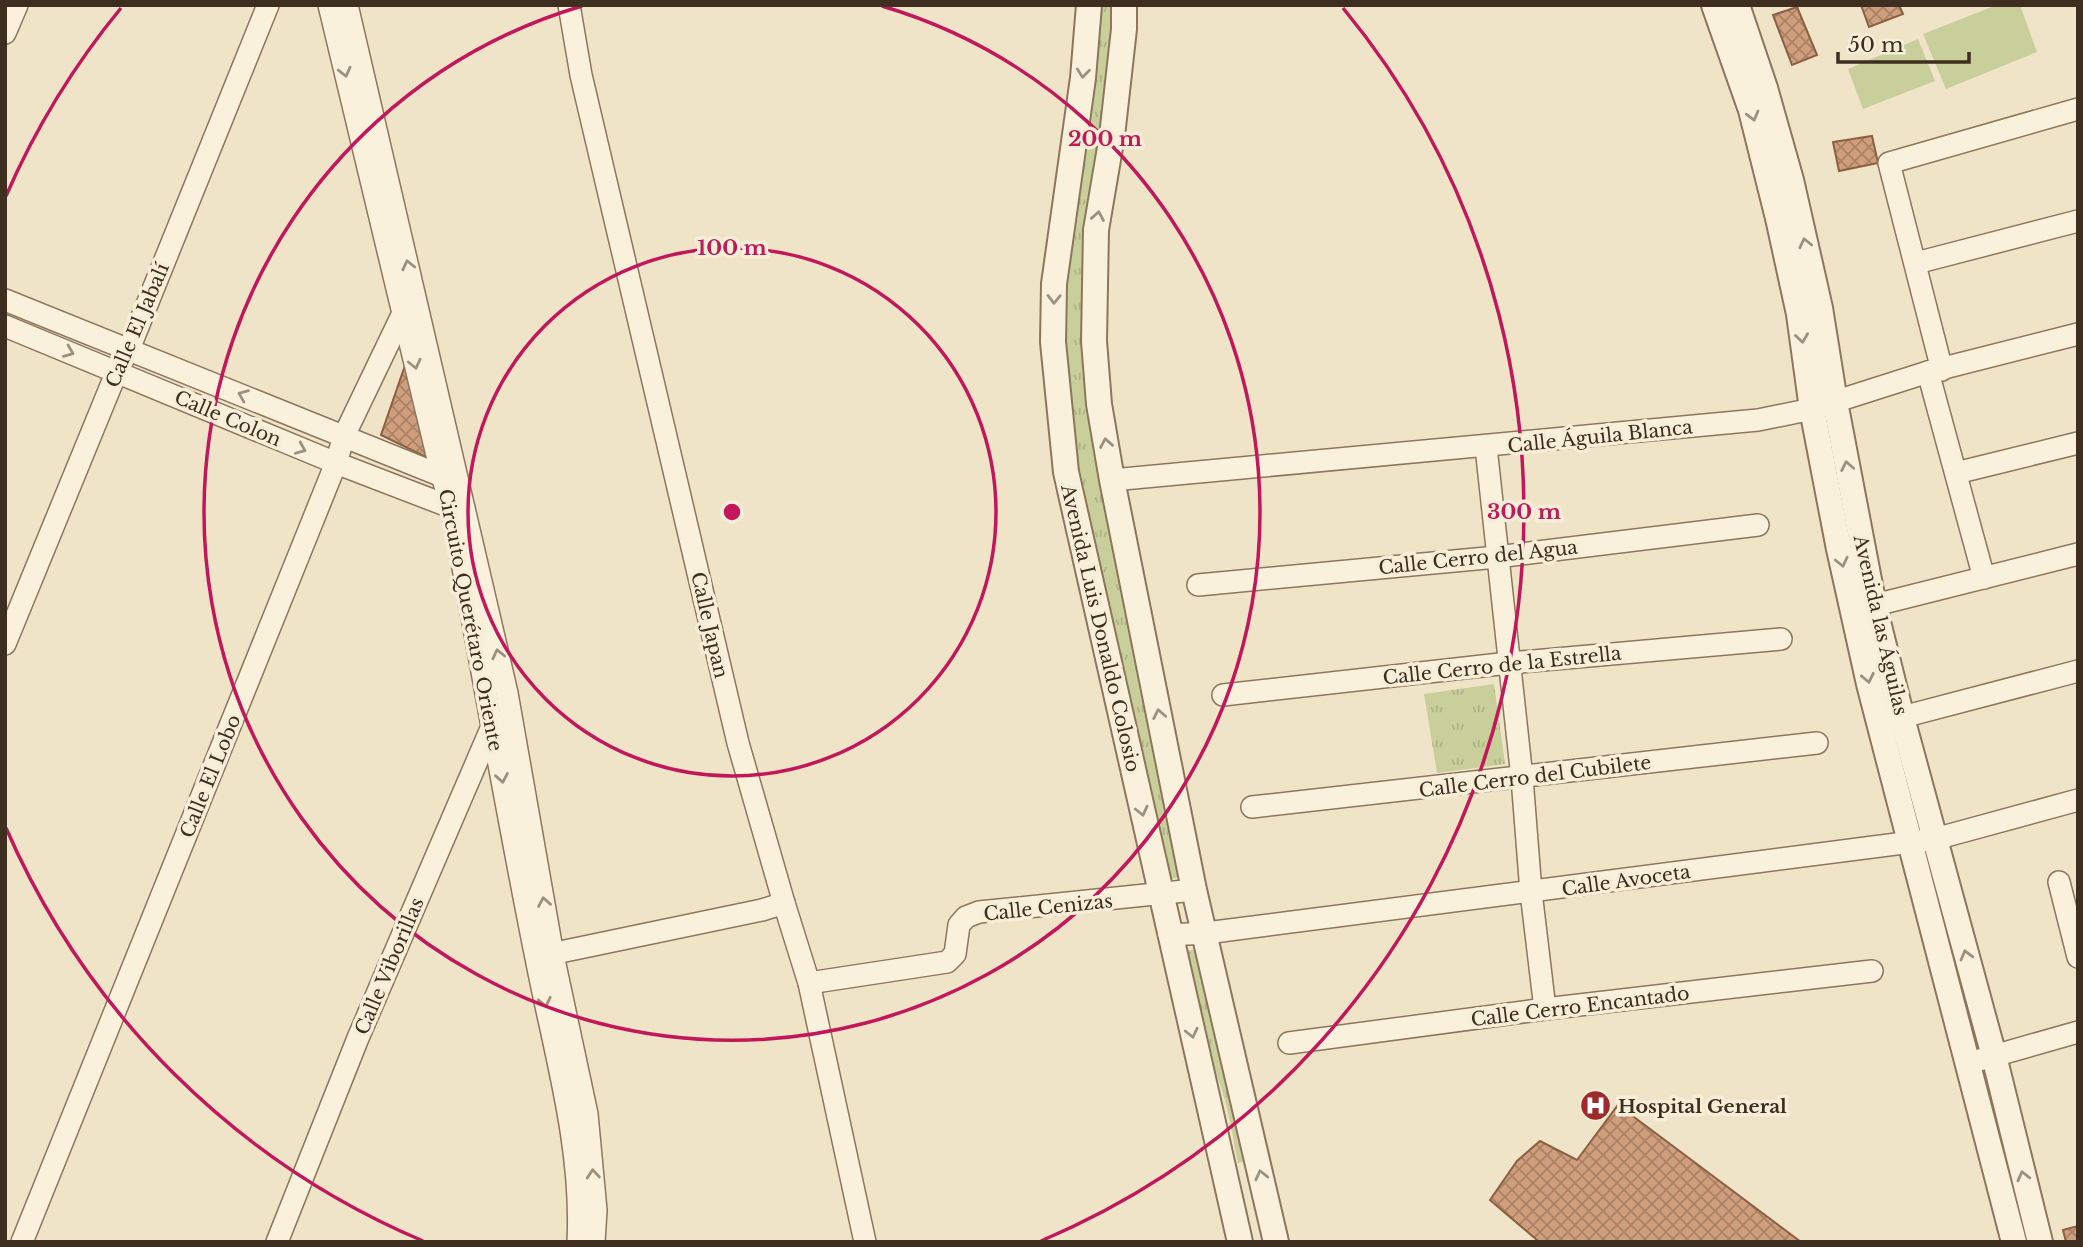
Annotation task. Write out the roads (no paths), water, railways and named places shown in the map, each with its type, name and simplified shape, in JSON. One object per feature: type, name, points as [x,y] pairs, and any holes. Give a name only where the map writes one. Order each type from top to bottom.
[{"type":"street","points":[[5,33],[17,5]]},
{"type":"street","name":"Calle El Jabalí","points":[[5,645],[117,371],[129,349],[268,5]]},
{"type":"street","name":"Circuito Querétaro Oriente","points":[[328,5],[403,313],[451,478]]},
{"type":"street","name":"Circuito Querétaro Oriente","points":[[347,5],[451,478],[508,693],[544,956]]},
{"type":"street","name":"Calle Japan","points":[[569,5],[581,75],[738,743],[809,983],[865,1242]]},
{"type":"street","name":"Avenida Luis Donaldo Colosio","points":[[1088,5],[1083,78],[1054,284],[1053,342],[1066,472],[1240,1242]]},
{"type":"street","name":"Avenida Luis Donaldo Colosio","points":[[1124,5],[1114,123],[1096,230],[1094,341],[1099,404],[1194,890],[1276,1242]]},
{"type":"street","name":"Avenida las Águilas","points":[[1714,5],[1746,63],[1794,192],[1820,308],[1823,405],[1890,721],[1923,840],[1994,1056],[2040,1242]]},
{"type":"street","name":"Avenida las Águilas","points":[[1737,5],[1746,63]]},
{"type":"street","points":[[1984,578],[1956,473],[1916,263],[1889,163],[2078,109]]},
{"type":"street","points":[[1916,263],[2078,220]]},
{"type":"street","name":"Calle Colon","points":[[5,300],[451,478]]},
{"type":"street","name":"Calle El Lobo","points":[[22,1242],[336,463],[344,436],[403,313]]},
{"type":"street","name":"Calle Colon","points":[[5,326],[336,463],[459,510]]},
{"type":"street","name":"Calle Águila Blanca","points":[[1112,480],[1758,421],[2078,334]]},
{"type":"street","points":[[1956,473],[2078,443]]},
{"type":"street","points":[[1486,447],[1545,1009]]},
{"type":"street","name":"Circuito Querétaro Oriente","points":[[459,510],[492,725],[544,956],[587,1114],[588,1209],[594,1242]]},
{"type":"street","name":"Calle Cerro del Agua","points":[[1198,585],[1497,556],[1758,525]]},
{"type":"street","points":[[1864,608],[2078,554]]},
{"type":"street","name":"Calle Cerro de la Estrella","points":[[1223,695],[1509,663],[1782,639]]},
{"type":"street","points":[[1890,721],[2078,671]]},
{"type":"street","name":"Calle Viborillas","points":[[277,1242],[358,1038],[508,693]]},
{"type":"street","name":"Calle Cerro del Cubilete","points":[[1252,807],[1817,743]]},
{"type":"street","name":"Calle Avoceta","points":[[1169,935],[1206,933],[1923,840],[2078,800]]},
{"type":"street","name":"Avenida las Águilas","points":[[1923,840],[1969,1063],[2014,1242]]},
{"type":"street","points":[[2059,881],[2073,919],[2078,957]]},
{"type":"street","name":"Calle Cenizas","points":[[809,983],[947,962],[955,954],[959,925],[966,917],[979,912],[1194,890]]},
{"type":"street","points":[[544,956],[784,903]]},
{"type":"street","name":"Calle Cerro Encantado","points":[[1289,1043],[1545,1009],[1872,971]]},
{"type":"street","points":[[1969,1063],[2078,1032]]},
{"type":"street","name":"Circuito Querétaro Oriente","points":[[578,1242],[588,1209]]},
{"type":"place","name":"Hospital General","points":[[1595,1106]]}]
